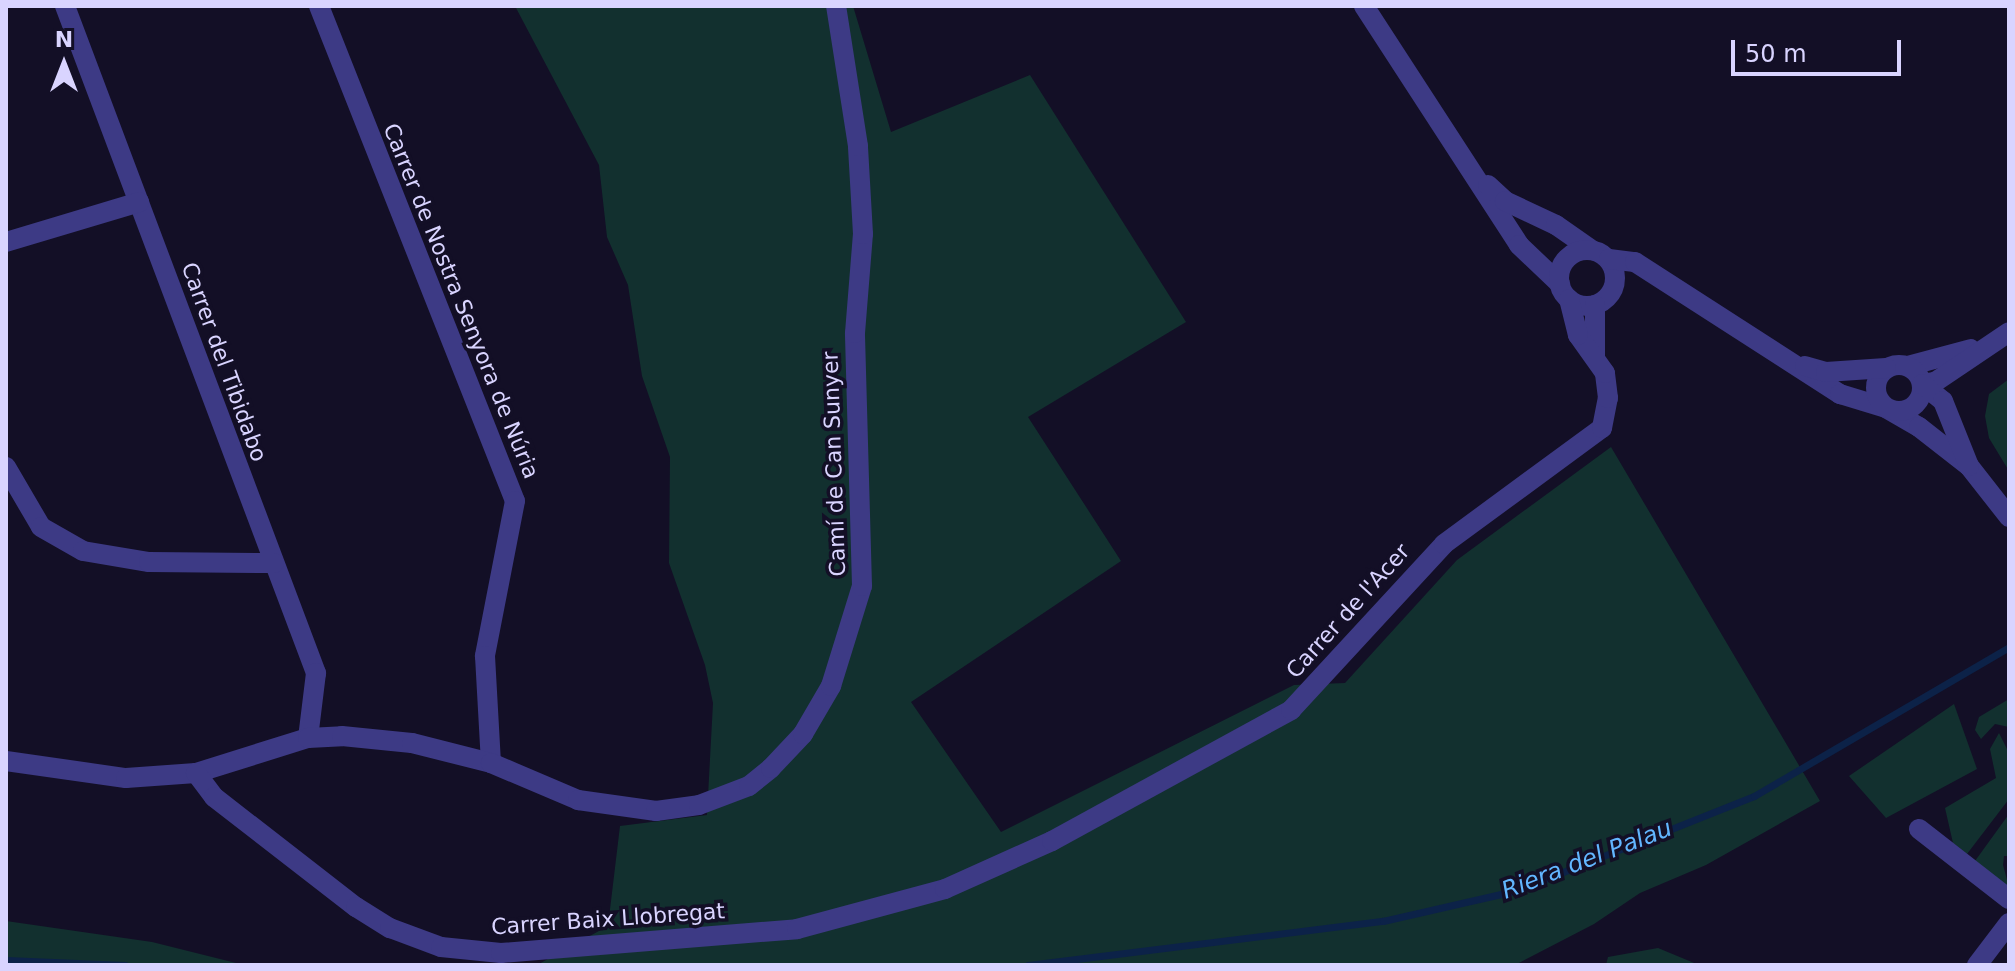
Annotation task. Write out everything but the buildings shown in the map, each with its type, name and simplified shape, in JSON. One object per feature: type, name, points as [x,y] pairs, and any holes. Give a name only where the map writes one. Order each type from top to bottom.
[{"type":"street","name":"Carrer del Tibidabo","points":[[65,6],[316,673],[308,738]]},
{"type":"street","name":"Carrer de Nostra Senyora de Núria","points":[[319,6],[515,501],[485,656],[491,763]]},
{"type":"street","name":"Camí de Can Sunyer","points":[[6,761],[126,778],[196,773],[308,738],[342,736],[412,743],[491,763],[578,800],[656,811],[699,805],[749,786],[803,734],[831,686],[862,586],[855,333],[863,234],[858,146],[836,6]]},
{"type":"street","points":[[1364,6],[1519,245],[1564,291],[1595,305]]},
{"type":"street","points":[[1465,163],[1505,201],[1556,225],[1601,254],[1635,262],[1840,394],[1886,408],[1909,409],[1920,399],[1922,384]]},
{"type":"street","points":[[6,242],[139,202]]},
{"type":"street","points":[[1601,254],[1615,286]]},
{"type":"street","points":[[1595,357],[1578,335],[1564,291],[1567,258],[1601,254]]},
{"type":"street","points":[[1595,357],[1595,305],[1615,286],[1637,279],[1668,285]]},
{"type":"street","points":[[1922,384],[2009,332]]},
{"type":"street","points":[[1786,361],[1826,372],[1886,368],[1908,366],[1982,346]]},
{"type":"street","name":"Carrer de l'Acer","points":[[747,934],[836,921],[945,889],[1052,841],[1291,710],[1433,554],[1602,428],[1608,398],[1595,357]]},
{"type":"street","points":[[1908,366],[1922,384],[1943,401],[1969,466],[2009,517]]},
{"type":"street","points":[[1943,401],[1954,367]]},
{"type":"street","points":[[1886,368],[1875,388],[1886,408],[1969,466]]},
{"type":"street","points":[[6,467],[41,527],[83,551],[149,562],[274,563]]},
{"type":"street","name":"Carrer Baix Llobregat","points":[[196,773],[214,797],[356,907],[390,928],[441,947],[501,953],[747,934]]},
{"type":"street","points":[[1919,829],[2009,899]]},
{"type":"street","points":[[1977,965],[2009,923]]},
{"type":"green space","points":[[515,6],[853,6],[891,132],[1030,75],[1186,322],[1028,417],[1121,561],[911,702],[1001,832],[1294,685],[1345,683],[1457,560],[1611,447],[1820,801],[1706,865],[1640,893],[1594,924],[1515,965],[537,965],[608,926],[620,826],[707,815],[713,703],[705,665],[669,563],[670,457],[642,376],[628,285],[607,237],[599,165]]},
{"type":"green space","points":[[2009,379],[2009,471],[1989,438],[1985,416],[1989,394]]},
{"type":"green space","points":[[2009,699],[2009,727],[1995,724],[1981,739],[1975,730],[1979,717]]},
{"type":"green space","points":[[1954,704],[1977,769],[1886,818],[1849,776]]},
{"type":"green space","points":[[1999,733],[2009,753],[2009,799],[1967,854],[1953,843],[1945,808],[1996,778],[1990,749]]},
{"type":"green space","points":[[2009,814],[2009,856],[2004,856],[2003,865],[2009,887],[1975,861]]},
{"type":"green space","points":[[6,921],[152,942],[244,965],[6,965]]},
{"type":"green space","points":[[1658,948],[1699,965],[1606,965],[1608,957]]},
{"type":"waterway","name":"Riera del Palau","points":[[1028,965],[1383,921],[1518,890],[1754,796],[2009,647]]},
{"type":"waterway","points":[[6,960],[125,965]]}]
